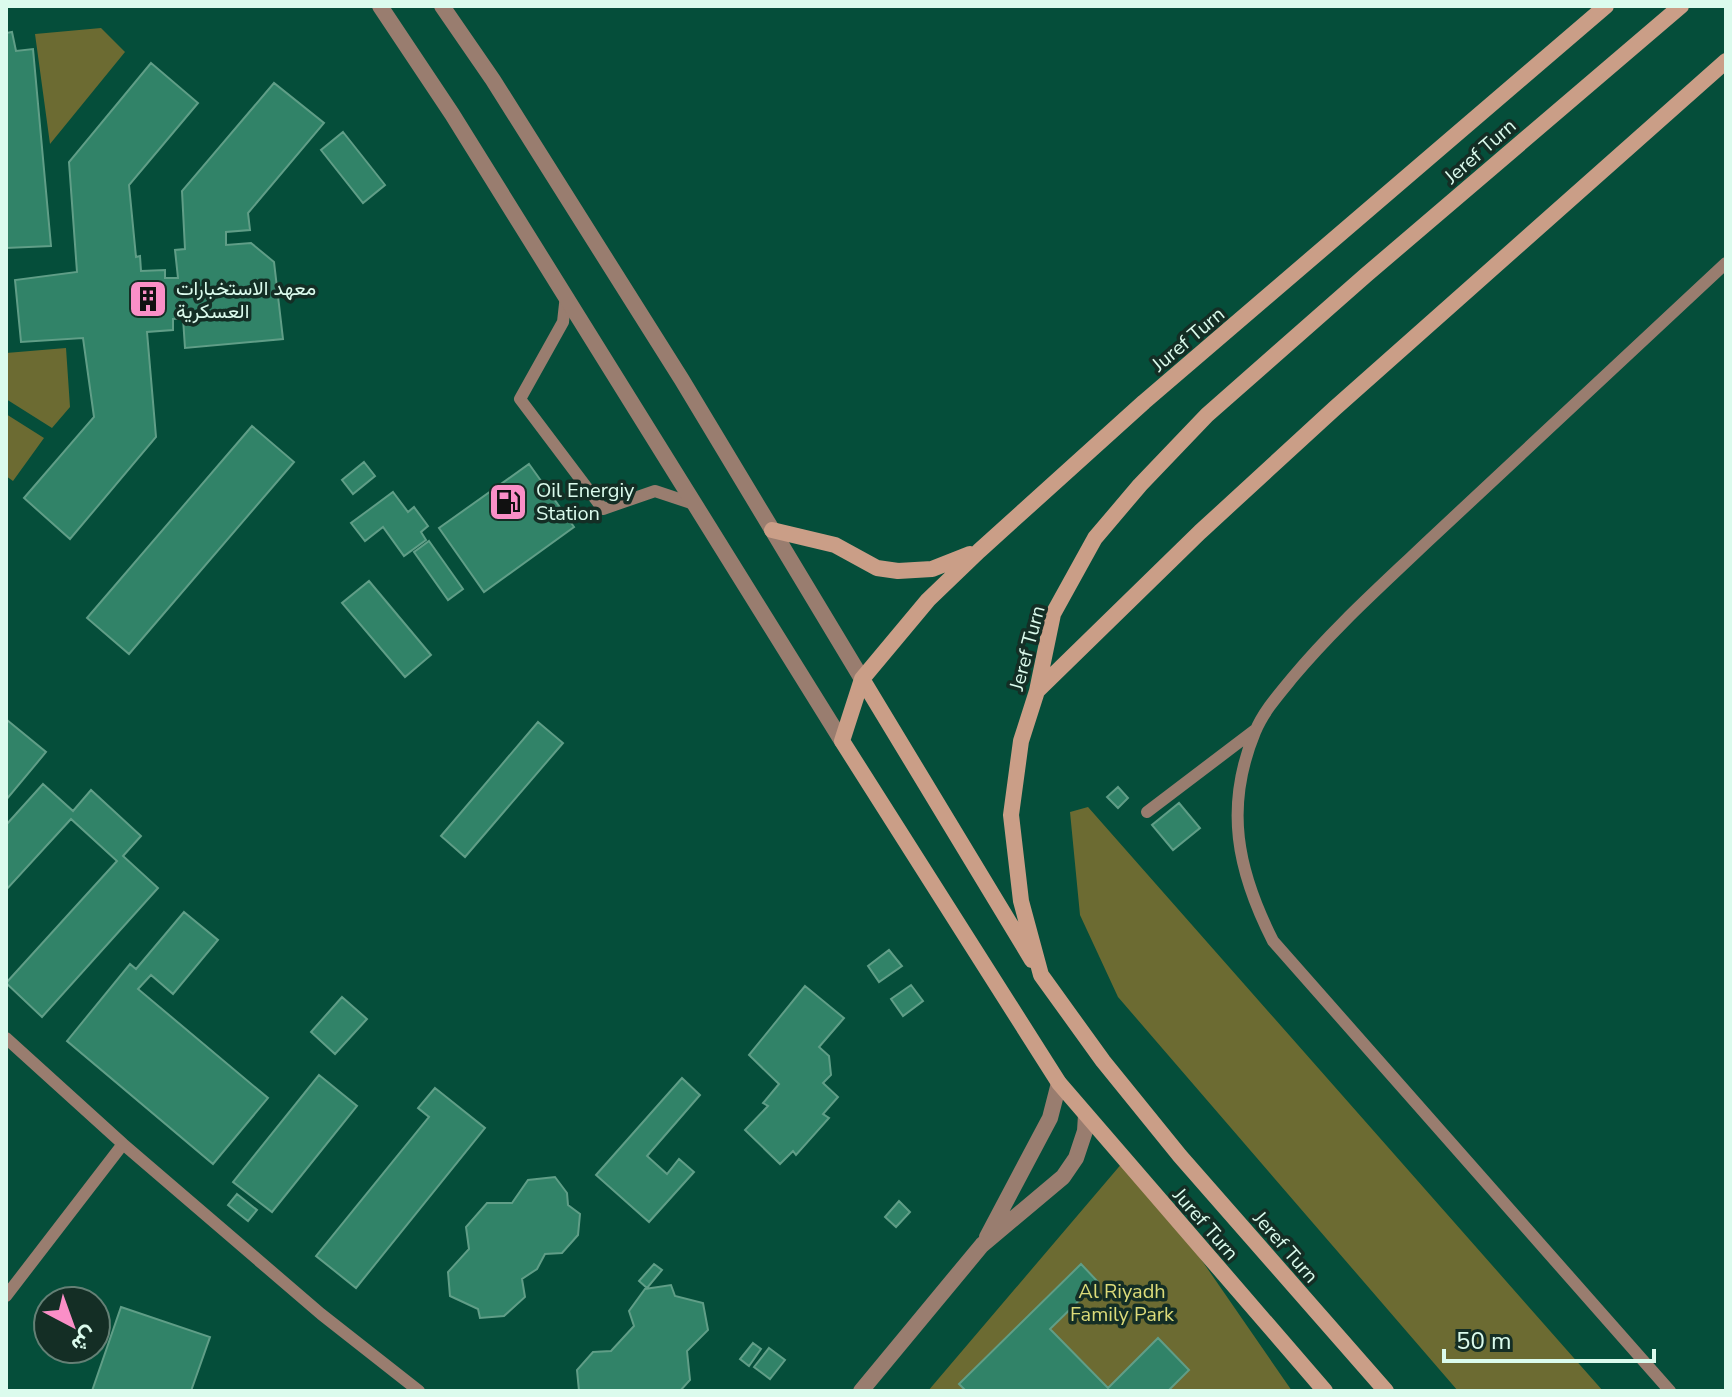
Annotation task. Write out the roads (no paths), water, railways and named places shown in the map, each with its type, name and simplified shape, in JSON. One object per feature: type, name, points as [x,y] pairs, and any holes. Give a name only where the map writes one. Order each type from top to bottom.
[{"type":"main road","name":"Juref Turn","points":[[1325,1391],[1059,1083],[842,741],[862,679],[928,600],[1144,402],[1606,6]]},
{"type":"main road","name":"Jeref Turn","points":[[1386,1391],[1180,1156],[1103,1061],[1041,975],[1021,901],[1011,815],[1021,741],[1037,691],[1053,614],[1095,538],[1140,485],[1207,415],[1681,6]]},
{"type":"main road","points":[[1037,691],[1200,532],[1324,418],[1726,61]]},
{"type":"main road","points":[[772,530],[835,545],[877,568],[898,571],[932,569],[979,551]]},
{"type":"main road","points":[[862,679],[1041,975]]},
{"type":"street","points":[[380,6],[566,295],[842,741]]},
{"type":"street","points":[[442,6],[493,80],[682,380],[862,679]]},
{"type":"street","points":[[982,1245],[1050,1118],[1059,1083]]},
{"type":"street","points":[[861,1391],[982,1245],[1063,1177],[1076,1158],[1085,1131],[1086,1115]]},
{"type":"lane","points":[[1670,1391],[1273,941],[1255,905],[1244,873],[1237,836],[1237,798],[1255,730],[1276,697],[1339,626],[1726,263]]},
{"type":"lane","points":[[566,295],[563,322],[520,399],[603,509],[655,491],[698,506]]},
{"type":"lane","points":[[1147,812],[1255,730]]},
{"type":"lane","points":[[6,1038],[123,1144],[321,1314],[419,1391]]},
{"type":"lane","points":[[6,1296],[123,1144]]},
{"type":"place","name":"معهد الاستخبارات العسكرية","points":[[148,299]]},
{"type":"place","name":"Oil Energiy Station","points":[[508,502]]},
{"type":"park label","name":"Al Riyadh Family Park","points":[[1122,1302]]}]
